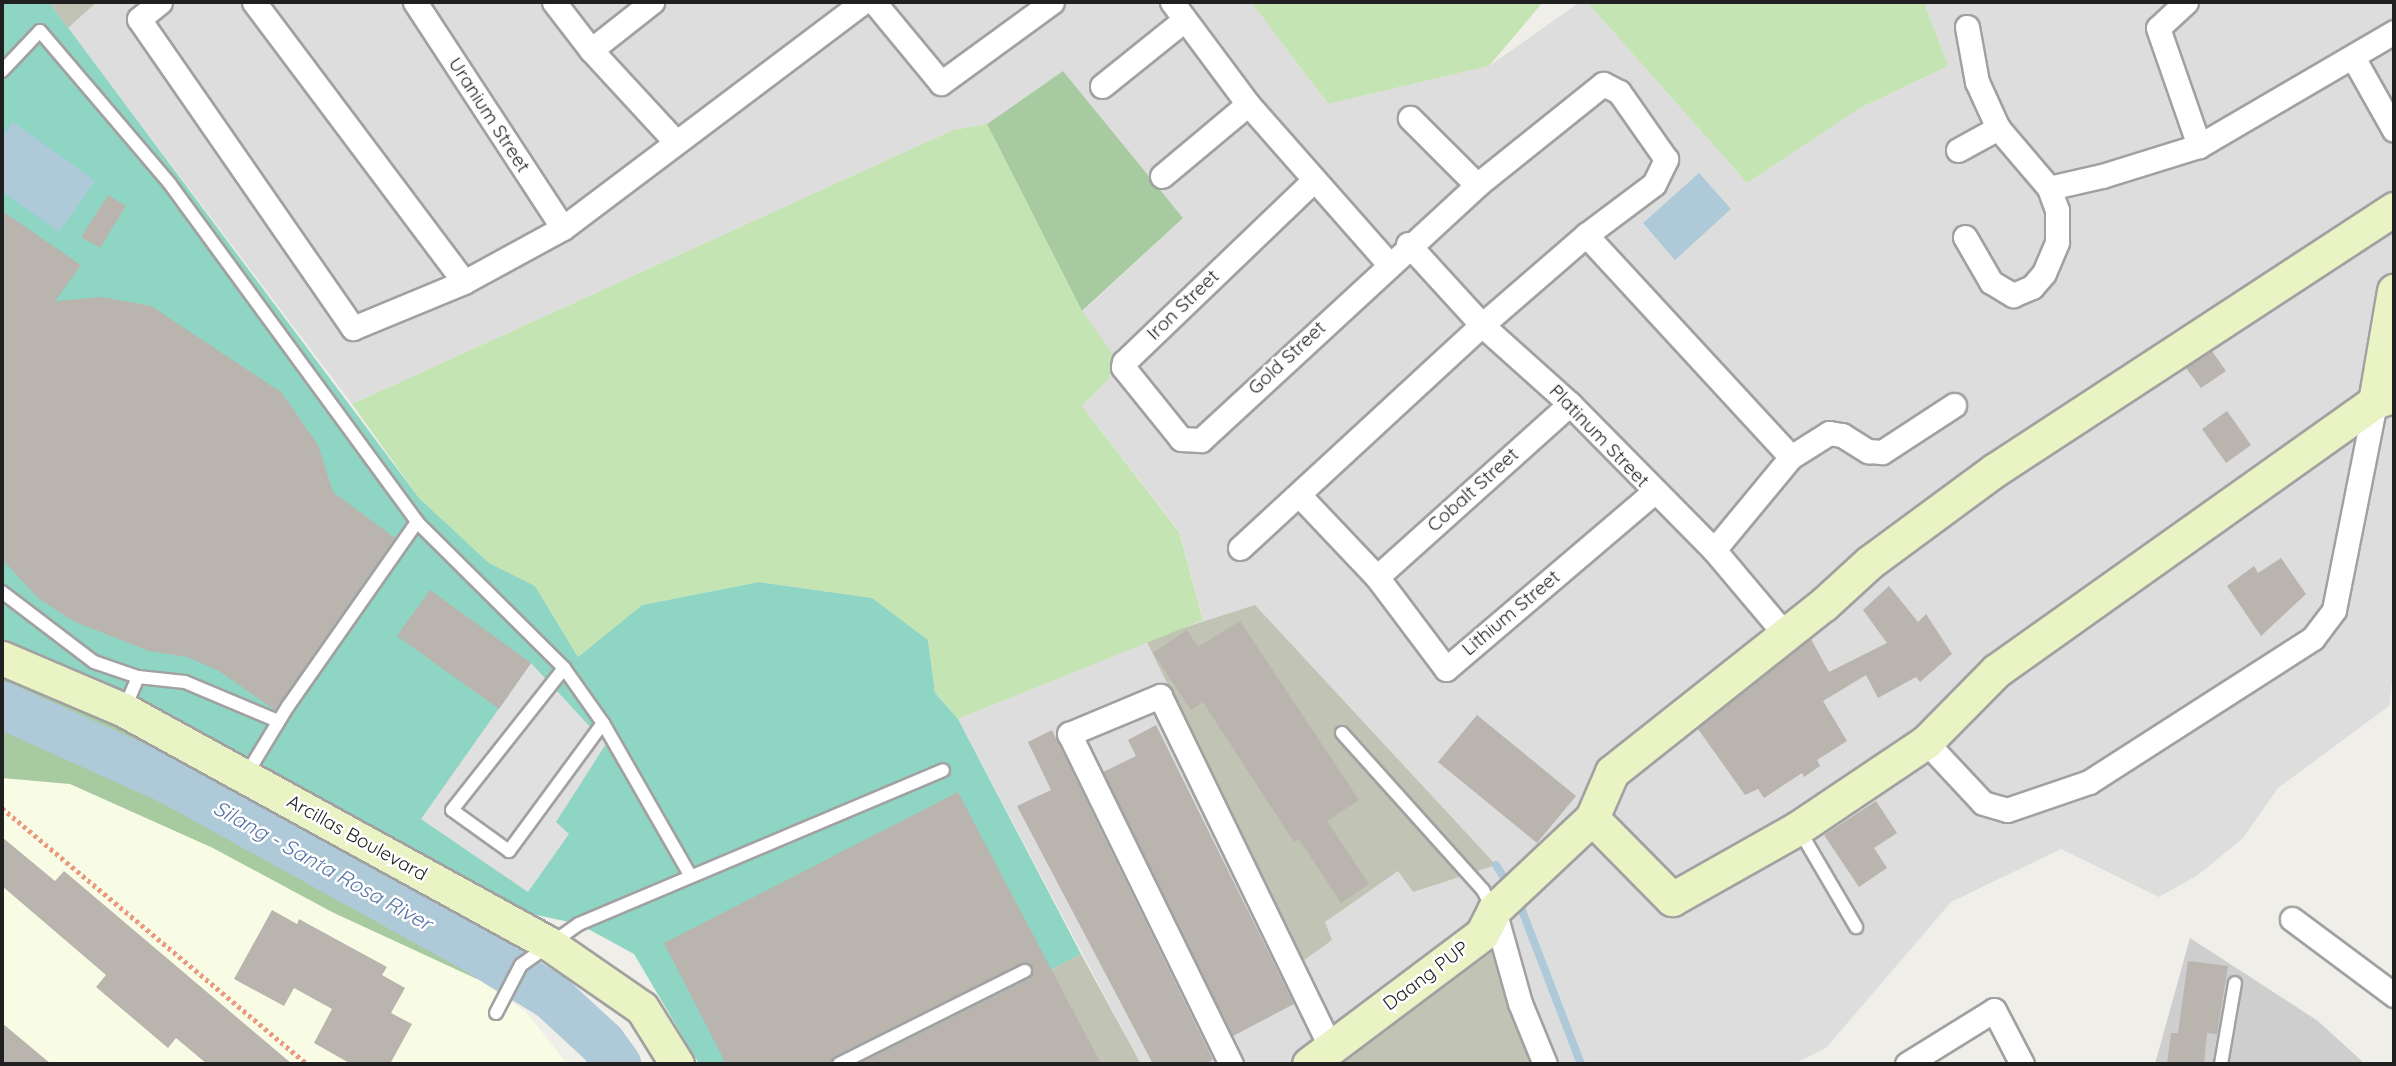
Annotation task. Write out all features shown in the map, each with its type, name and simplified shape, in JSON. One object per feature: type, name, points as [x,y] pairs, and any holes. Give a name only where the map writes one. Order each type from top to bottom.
[{"type":"street","points":[[160,2],[139,19],[353,328],[464,282],[563,228],[863,2]]},
{"type":"street","points":[[254,2],[464,282]]},
{"type":"street","name":"Uranium Street","points":[[415,2],[563,228]]},
{"type":"street","points":[[554,2],[591,50],[676,142]]},
{"type":"street","points":[[591,50],[652,2]]},
{"type":"street","points":[[874,2],[936,80],[945,83],[1052,2]]},
{"type":"street","points":[[2186,2],[2158,29],[2199,146]]},
{"type":"street","points":[[1102,86],[1178,11],[1248,104],[1313,181],[1388,263]]},
{"type":"street","points":[[1965,237],[1991,282],[2013,295],[2032,287],[2044,273],[2057,242],[2057,210],[2049,188],[1998,128],[1977,82],[1967,27]]},
{"type":"street","points":[[2049,188],[2199,146],[2354,59],[2394,32]]},
{"type":"street","points":[[2354,59],[2394,130]]},
{"type":"street","name":"Gold Street","points":[[1181,439],[1201,440],[1408,243],[1603,83],[1611,85],[1666,159],[1654,184],[1586,235]]},
{"type":"street","points":[[1162,176],[1248,104]]},
{"type":"street","points":[[1409,118],[1477,185]]},
{"type":"street","points":[[1958,150],[1998,128]]},
{"type":"street","name":"Iron Street","points":[[1181,439],[1123,367],[1124,362],[1313,181]]},
{"type":"street","points":[[2384,398],[1996,671],[1926,742],[1798,828],[1672,899],[1592,818],[1612,772],[1784,633],[1995,470],[2394,209]]},
{"type":"street","points":[[1240,548],[1300,496],[1482,325],[1586,235],[1791,457]]},
{"type":"street","name":"Platinum Street","points":[[1408,243],[1482,325],[1570,404],[1714,550],[1784,633]]},
{"type":"street","points":[[1926,742],[1983,803],[2007,810],[2089,782],[2313,638],[2334,610],[2384,398],[2394,291]]},
{"type":"street","name":"Cobalt Street","points":[[1377,577],[1570,404]]},
{"type":"street","points":[[1714,550],[1791,457],[1829,433],[1842,435],[1868,451],[1882,452],[1954,405]]},
{"type":"street","name":"Lithium Street","points":[[1300,496],[1377,577],[1446,669],[1654,492]]},
{"type":"street","name":"Arcillas Boulevard","points":[[2,658],[124,710],[548,943],[642,1008],[677,1064]]},
{"type":"street","points":[[1231,1064],[1069,734],[1160,696],[1320,1056]]},
{"type":"street","name":"Daang PUP","points":[[1320,1056],[1482,934],[1498,907],[1592,818]]},
{"type":"street","points":[[1498,907],[1520,1003],[1545,1064]]},
{"type":"street","points":[[2292,919],[2394,995]]},
{"type":"street","points":[[1907,1064],[1994,1010],[2022,1064]]},
{"type":"lane","points":[[2,71],[40,31],[170,184],[416,522],[564,668],[603,723],[689,873]]},
{"type":"lane","points":[[245,776],[278,721],[416,522]]},
{"type":"lane","points":[[2,592],[94,662],[138,677],[185,682],[278,721]]},
{"type":"lane","points":[[564,668],[452,810],[509,851],[603,723]]},
{"type":"lane","points":[[124,710],[138,677]]},
{"type":"lane","points":[[1342,733],[1498,907]]},
{"type":"lane","points":[[496,1013],[521,965],[579,923],[689,873],[943,770]]},
{"type":"lane","points":[[1798,828],[1856,927]]},
{"type":"lane","points":[[839,1064],[1025,971]]},
{"type":"lane","points":[[2221,1064],[2235,983]]},
{"type":"path","points":[[2,808],[307,1064]]},
{"type":"shaded area","points":[[49,2],[97,2],[68,28]]},
{"type":"shaded area","points":[[97,2],[1251,2],[1328,104],[1489,66],[1580,2],[1587,2],[1747,183],[1860,108],[1948,66],[1924,2],[2394,2],[2394,663],[2389,706],[2278,788],[2243,838],[2198,875],[2159,897],[2061,849],[1951,902],[1826,1048],[1794,1064],[1141,1064],[958,719],[1203,619],[1179,531],[1082,406],[1109,379],[1113,355],[1082,312],[1183,218],[1063,71],[987,124],[953,130],[352,404],[68,28]]},
{"type":"shaded area","points":[[1255,605],[1496,865],[1413,892],[1398,871],[1325,922],[1332,940],[1303,961],[1146,640]]},
{"type":"shaded area","points":[[531,663],[606,744],[556,822],[569,834],[528,892],[421,819]]},
{"type":"shaded area","points":[[2,778],[70,784],[213,848],[332,912],[477,979],[526,1012],[567,1064],[2,1064]]},
{"type":"shaded area","points":[[2190,938],[2318,1021],[2365,1064],[2155,1064]]},
{"type":"shaded area","points":[[1494,945],[1535,1064],[1334,1064]]},
{"type":"shaded area","points":[[1081,954],[1141,1064],[974,1064],[951,1021]]},
{"type":"green space","points":[[2,2],[49,2],[419,498],[489,563],[535,586],[578,657],[642,605],[759,582],[872,598],[928,640],[935,693],[958,719],[1081,954],[870,1064],[699,1064],[634,954],[579,924],[522,912],[153,709],[2,640]]},
{"type":"green space","points":[[1251,2],[1543,2],[1489,66],[1328,104]]},
{"type":"green space","points":[[1587,2],[1924,2],[1948,66],[1860,108],[1747,183]]},
{"type":"green space","points":[[1063,71],[1183,218],[1082,311],[987,124]]},
{"type":"green space","points":[[987,124],[1082,311],[1113,354],[1109,379],[1082,406],[1179,532],[1203,620],[958,719],[935,693],[928,640],[871,598],[759,582],[642,605],[578,657],[535,586],[489,563],[419,498],[352,404],[953,130]]},
{"type":"green space","points":[[2,673],[154,739],[491,925],[490,943],[477,979],[332,912],[213,848],[70,784],[2,778]]},
{"type":"water","points":[[13,122],[95,181],[59,232],[2,191],[2,137]]},
{"type":"water","points":[[1699,173],[1731,209],[1675,260],[1643,223]]},
{"type":"building","points":[[108,195],[126,206],[100,248],[81,237]]},
{"type":"building","points":[[2,211],[81,265],[55,301],[102,297],[151,306],[281,392],[318,445],[333,492],[395,538],[275,710],[219,671],[187,657],[149,651],[75,622],[39,599],[2,559]]},
{"type":"building","points":[[2212,351],[2226,371],[2201,388],[2186,368]]},
{"type":"building","points":[[2227,411],[2251,445],[2226,463],[2202,429]]},
{"type":"building","points":[[2281,558],[2306,594],[2261,636],[2227,586],[2254,566],[2258,573]]},
{"type":"building","points":[[1889,586],[1918,622],[1926,614],[1952,654],[1920,682],[1916,677],[1878,698],[1866,675],[1823,701],[1847,741],[1817,760],[1820,766],[1804,777],[1802,773],[1764,798],[1758,789],[1745,795],[1698,729],[1811,639],[1829,672],[1887,643],[1863,610]]},
{"type":"building","points":[[430,590],[531,663],[499,709],[397,636]]},
{"type":"building","points":[[1240,621],[1359,800],[1327,821],[1369,884],[1341,903],[1299,839],[1294,842],[1203,702],[1191,710],[1153,653],[1187,630],[1198,647]]},
{"type":"building","points":[[1477,715],[1576,796],[1537,843],[1438,762]]},
{"type":"building","points":[[1156,725],[1294,1004],[1233,1036],[1103,772],[1136,756],[1128,740]]},
{"type":"building","points":[[1052,730],[1213,1060],[1204,1064],[1153,1064],[1017,806],[1051,790],[1028,742]]},
{"type":"building","points":[[958,792],[1101,1064],[858,1064],[1029,979],[1033,968],[1025,962],[835,1056],[830,1064],[726,1064],[664,943]]},
{"type":"building","points":[[1876,801],[1897,833],[1874,848],[1887,868],[1859,887],[1824,835]]},
{"type":"building","points":[[2,837],[55,881],[64,871],[292,1064],[207,1064],[176,1038],[168,1048],[96,987],[106,975],[2,886]]},
{"type":"building","points":[[272,910],[297,924],[299,919],[387,967],[382,975],[405,988],[391,1013],[412,1024],[390,1064],[351,1064],[314,1043],[332,1009],[294,988],[284,1006],[234,979]]},
{"type":"building","points":[[2188,961],[2228,966],[2217,1034],[2207,1033],[2204,1064],[2167,1064],[2171,1033],[2178,1033]]},
{"type":"building","points":[[2,1023],[51,1064],[2,1064]]},
{"type":"waterway","name":"Silang - Santa Rosa River","points":[[2,705],[171,781],[469,946],[551,996],[602,1043],[617,1064]]},
{"type":"waterway","points":[[1496,865],[1509,886]]},
{"type":"waterway","points":[[1518,900],[1581,1064]]}]
